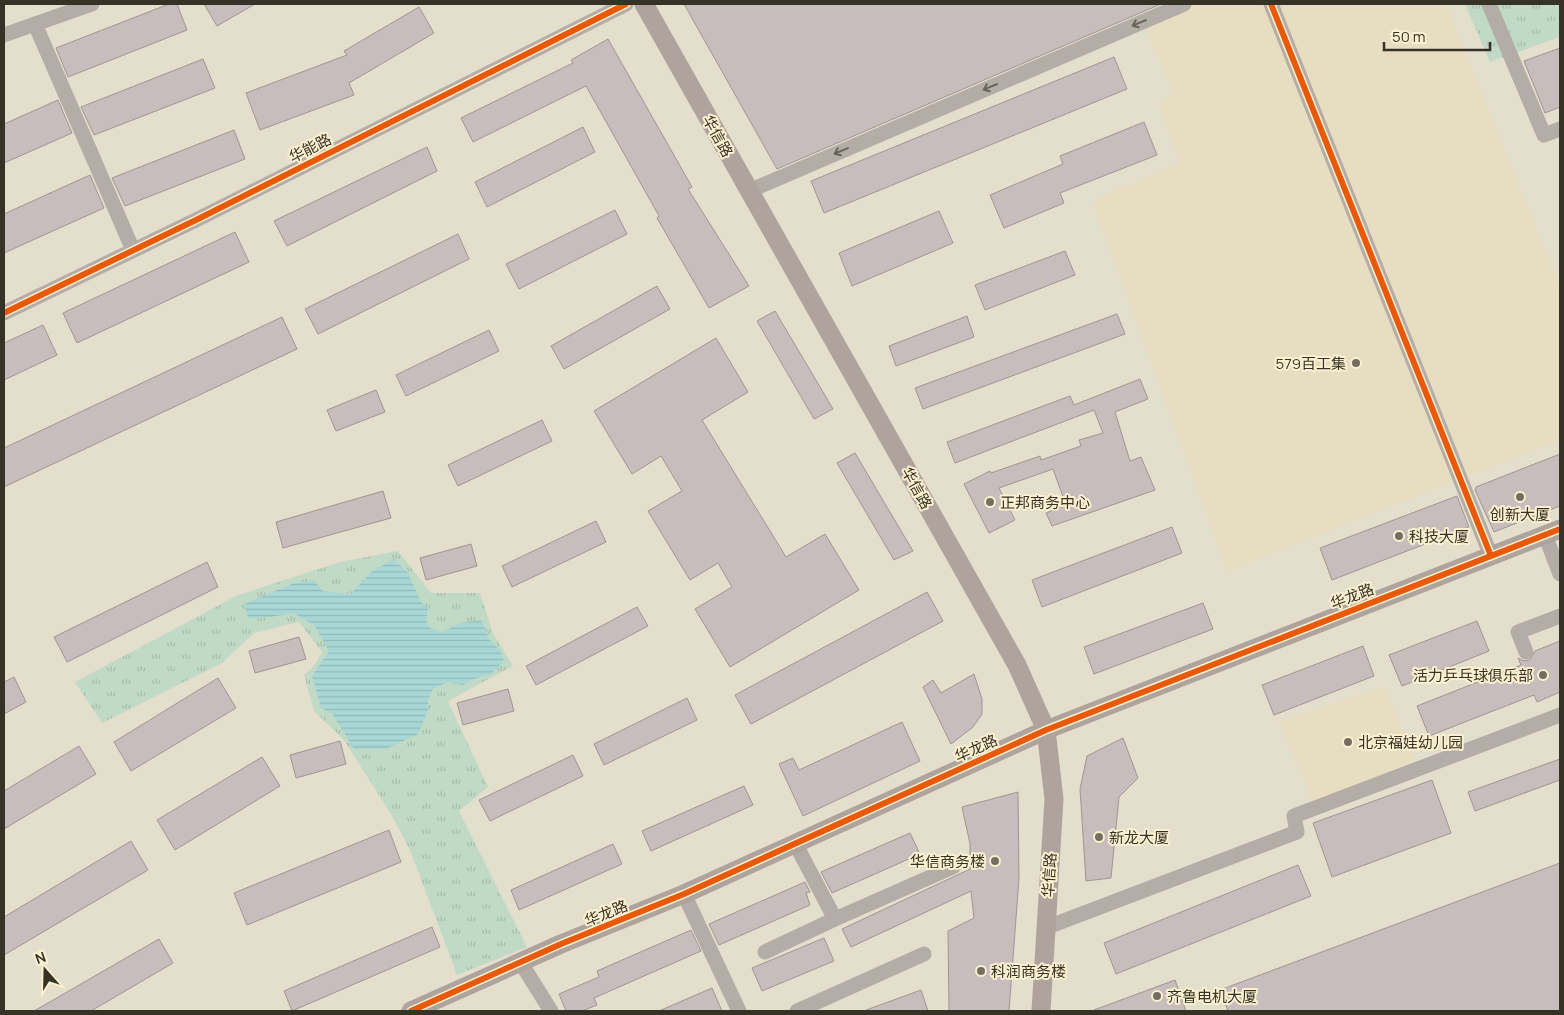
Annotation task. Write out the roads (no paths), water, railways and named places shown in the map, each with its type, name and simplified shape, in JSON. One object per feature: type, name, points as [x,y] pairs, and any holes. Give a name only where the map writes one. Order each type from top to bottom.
[{"type":"main road","name":"华信路","points":[[644,4],[1017,665],[1046,730],[1054,799],[1041,1011]]},
{"type":"main road","name":"华龙路","points":[[411,1011],[435,1006],[521,963],[684,894],[1046,730],[1553,532]]},
{"type":"street","points":[[4,35],[92,4]]},
{"type":"street","name":"华能路","points":[[4,313],[626,4]]},
{"type":"street","points":[[749,191],[1184,4]]},
{"type":"street","points":[[1271,4],[1491,556]]},
{"type":"street","points":[[1489,4],[1544,135],[1560,129]]},
{"type":"street","points":[[35,24],[133,250]]},
{"type":"street","points":[[1553,532],[1560,574]]},
{"type":"street","points":[[1526,652],[1518,632],[1560,616]]},
{"type":"street","points":[[1045,928],[1297,832],[1294,816],[1560,715]]},
{"type":"street","points":[[795,843],[835,919]]},
{"type":"street","points":[[765,952],[953,867]]},
{"type":"street","points":[[684,894],[739,1011]]},
{"type":"street","points":[[797,1011],[924,954]]},
{"type":"street","points":[[521,963],[551,1011]]},
{"type":"water","points":[[394,559],[408,573],[420,600],[428,610],[426,620],[430,628],[442,632],[461,623],[481,620],[490,640],[500,650],[504,661],[491,674],[474,679],[463,685],[448,682],[433,689],[428,700],[428,710],[418,734],[386,749],[354,749],[332,713],[321,708],[312,676],[329,651],[314,625],[293,613],[271,617],[248,618],[244,604],[292,584],[314,580],[323,591],[351,594],[371,572]]},
{"type":"place","name":"579百工集","points":[[1356,363]]},
{"type":"place","name":"创新大厦","points":[[1520,497]]},
{"type":"place","name":"正邦商务中心","points":[[990,502]]},
{"type":"place","name":"科技大厦","points":[[1399,536]]},
{"type":"place","name":"活力乒乓球俱乐部","points":[[1543,675]]},
{"type":"place","name":"北京福娃幼儿园","points":[[1348,742]]},
{"type":"place","name":"新龙大厦","points":[[1099,837]]},
{"type":"place","name":"华信商务楼","points":[[995,861]]},
{"type":"place","name":"科润商务楼","points":[[981,971]]},
{"type":"place","name":"齐鲁电机大厦","points":[[1157,996]]}]
